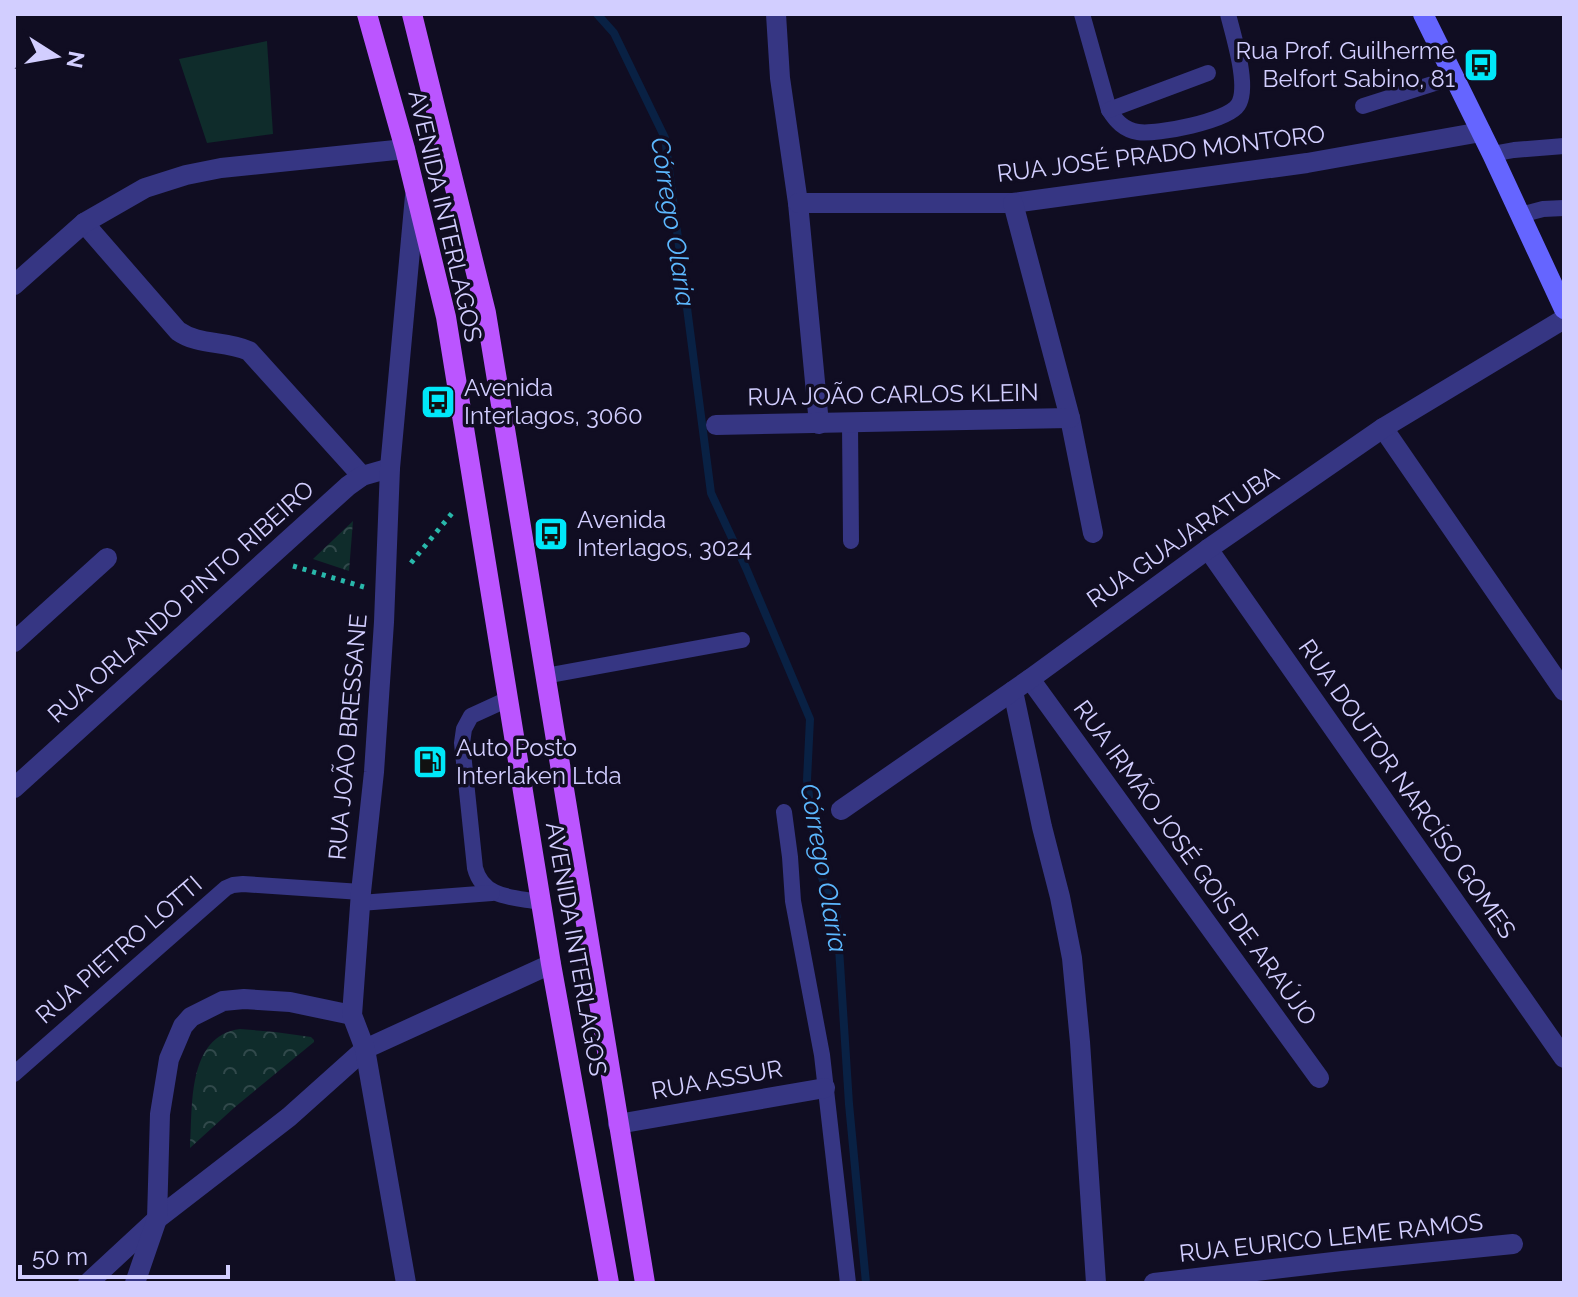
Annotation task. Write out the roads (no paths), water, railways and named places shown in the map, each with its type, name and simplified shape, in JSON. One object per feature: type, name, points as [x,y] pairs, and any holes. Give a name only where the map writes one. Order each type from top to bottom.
[{"type":"main road","name":"AVENIDA INTERLAGOS","points":[[367,14],[405,149],[446,317],[540,902],[609,1283]]},
{"type":"main road","name":"AVENIDA INTERLAGOS","points":[[412,14],[486,313],[645,1283]]},
{"type":"street","points":[[776,14],[780,78],[798,203],[819,424]]},
{"type":"street","points":[[1423,14],[1564,309]]},
{"type":"street","name":"RUA JOSÉ PRADO MONTORO","points":[[798,203],[1013,203],[1293,165],[1481,132]]},
{"type":"street","points":[[14,285],[84,223],[145,188],[221,168],[405,149]]},
{"type":"street","name":"RUA JOÃO BRESSANE","points":[[406,1283],[365,1049],[352,1015],[360,897],[374,772],[390,468],[415,189]]},
{"type":"street","points":[[1013,203],[1070,418],[1093,533]]},
{"type":"street","points":[[84,223],[178,331],[188,338],[236,345],[249,351],[362,476]]},
{"type":"street","name":"RUA GUAJARATUBA","points":[[841,810],[1383,428],[1564,319]]},
{"type":"street","name":"RUA JOÃO CARLOS KLEIN","points":[[716,425],[1070,418]]},
{"type":"street","points":[[1383,428],[1564,691]]},
{"type":"street","name":"RUA ORLANDO PINTO RIBEIRO","points":[[14,788],[336,497],[362,476],[390,468]]},
{"type":"street","name":"RUA DOUTOR NARCÍSO GOMES","points":[[1208,549],[1564,1058]]},
{"type":"street","points":[[14,642],[107,558]]},
{"type":"street","name":"RUA IRMÃO JOSÉ GOIS DE ARAÚJO","points":[[1030,679],[1319,1078]]},
{"type":"street","points":[[1013,691],[1072,958],[1096,1283]]},
{"type":"street","points":[[88,1283],[157,1219],[289,1117],[365,1049],[551,964]]},
{"type":"street","points":[[135,1283],[157,1219],[160,1114],[169,1059],[183,1026],[191,1017],[223,1001],[244,999],[290,1002],[352,1015]]},
{"type":"street","name":"RUA ASSUR","points":[[618,1124],[825,1088]]},
{"type":"street","name":"RUA EURICO LEME RAMOS","points":[[1154,1283],[1513,1244]]},
{"type":"lane","points":[[1082,14],[1109,110],[1117,121],[1137,132],[1191,125],[1227,115],[1238,107],[1242,84],[1228,14]]},
{"type":"lane","points":[[1109,110],[1208,73]]},
{"type":"lane","points":[[1363,106],[1454,77]]},
{"type":"lane","points":[[1492,154],[1564,146]]},
{"type":"lane","points":[[1520,215],[1564,208]]},
{"type":"lane","points":[[850,423],[851,541]]},
{"type":"lane","points":[[545,676],[742,640]]},
{"type":"lane","points":[[492,893],[478,879],[475,868],[462,743],[464,729],[471,716],[508,699]]},
{"type":"lane","points":[[784,812],[793,901],[818,1027],[848,1283]]},
{"type":"lane","name":"RUA PIETRO LOTTI","points":[[14,1074],[233,885],[360,897],[492,893],[540,902]]},
{"type":"waterway","name":"Córrego Olaria","points":[[597,14],[614,33],[665,138],[711,493],[810,719],[807,780],[818,867],[837,917],[849,1104],[866,1283]]},
{"type":"place","name":"Rua Prof. Guilherme Belfort Sabino, 81","points":[[1481,65]]},
{"type":"place","name":"Avenida Interlagos, 3060","points":[[438,402]]},
{"type":"place","name":"Avenida Interlagos, 3024","points":[[551,534]]},
{"type":"place","name":"Auto Posto Interlaken Ltda","points":[[430,762]]}]
